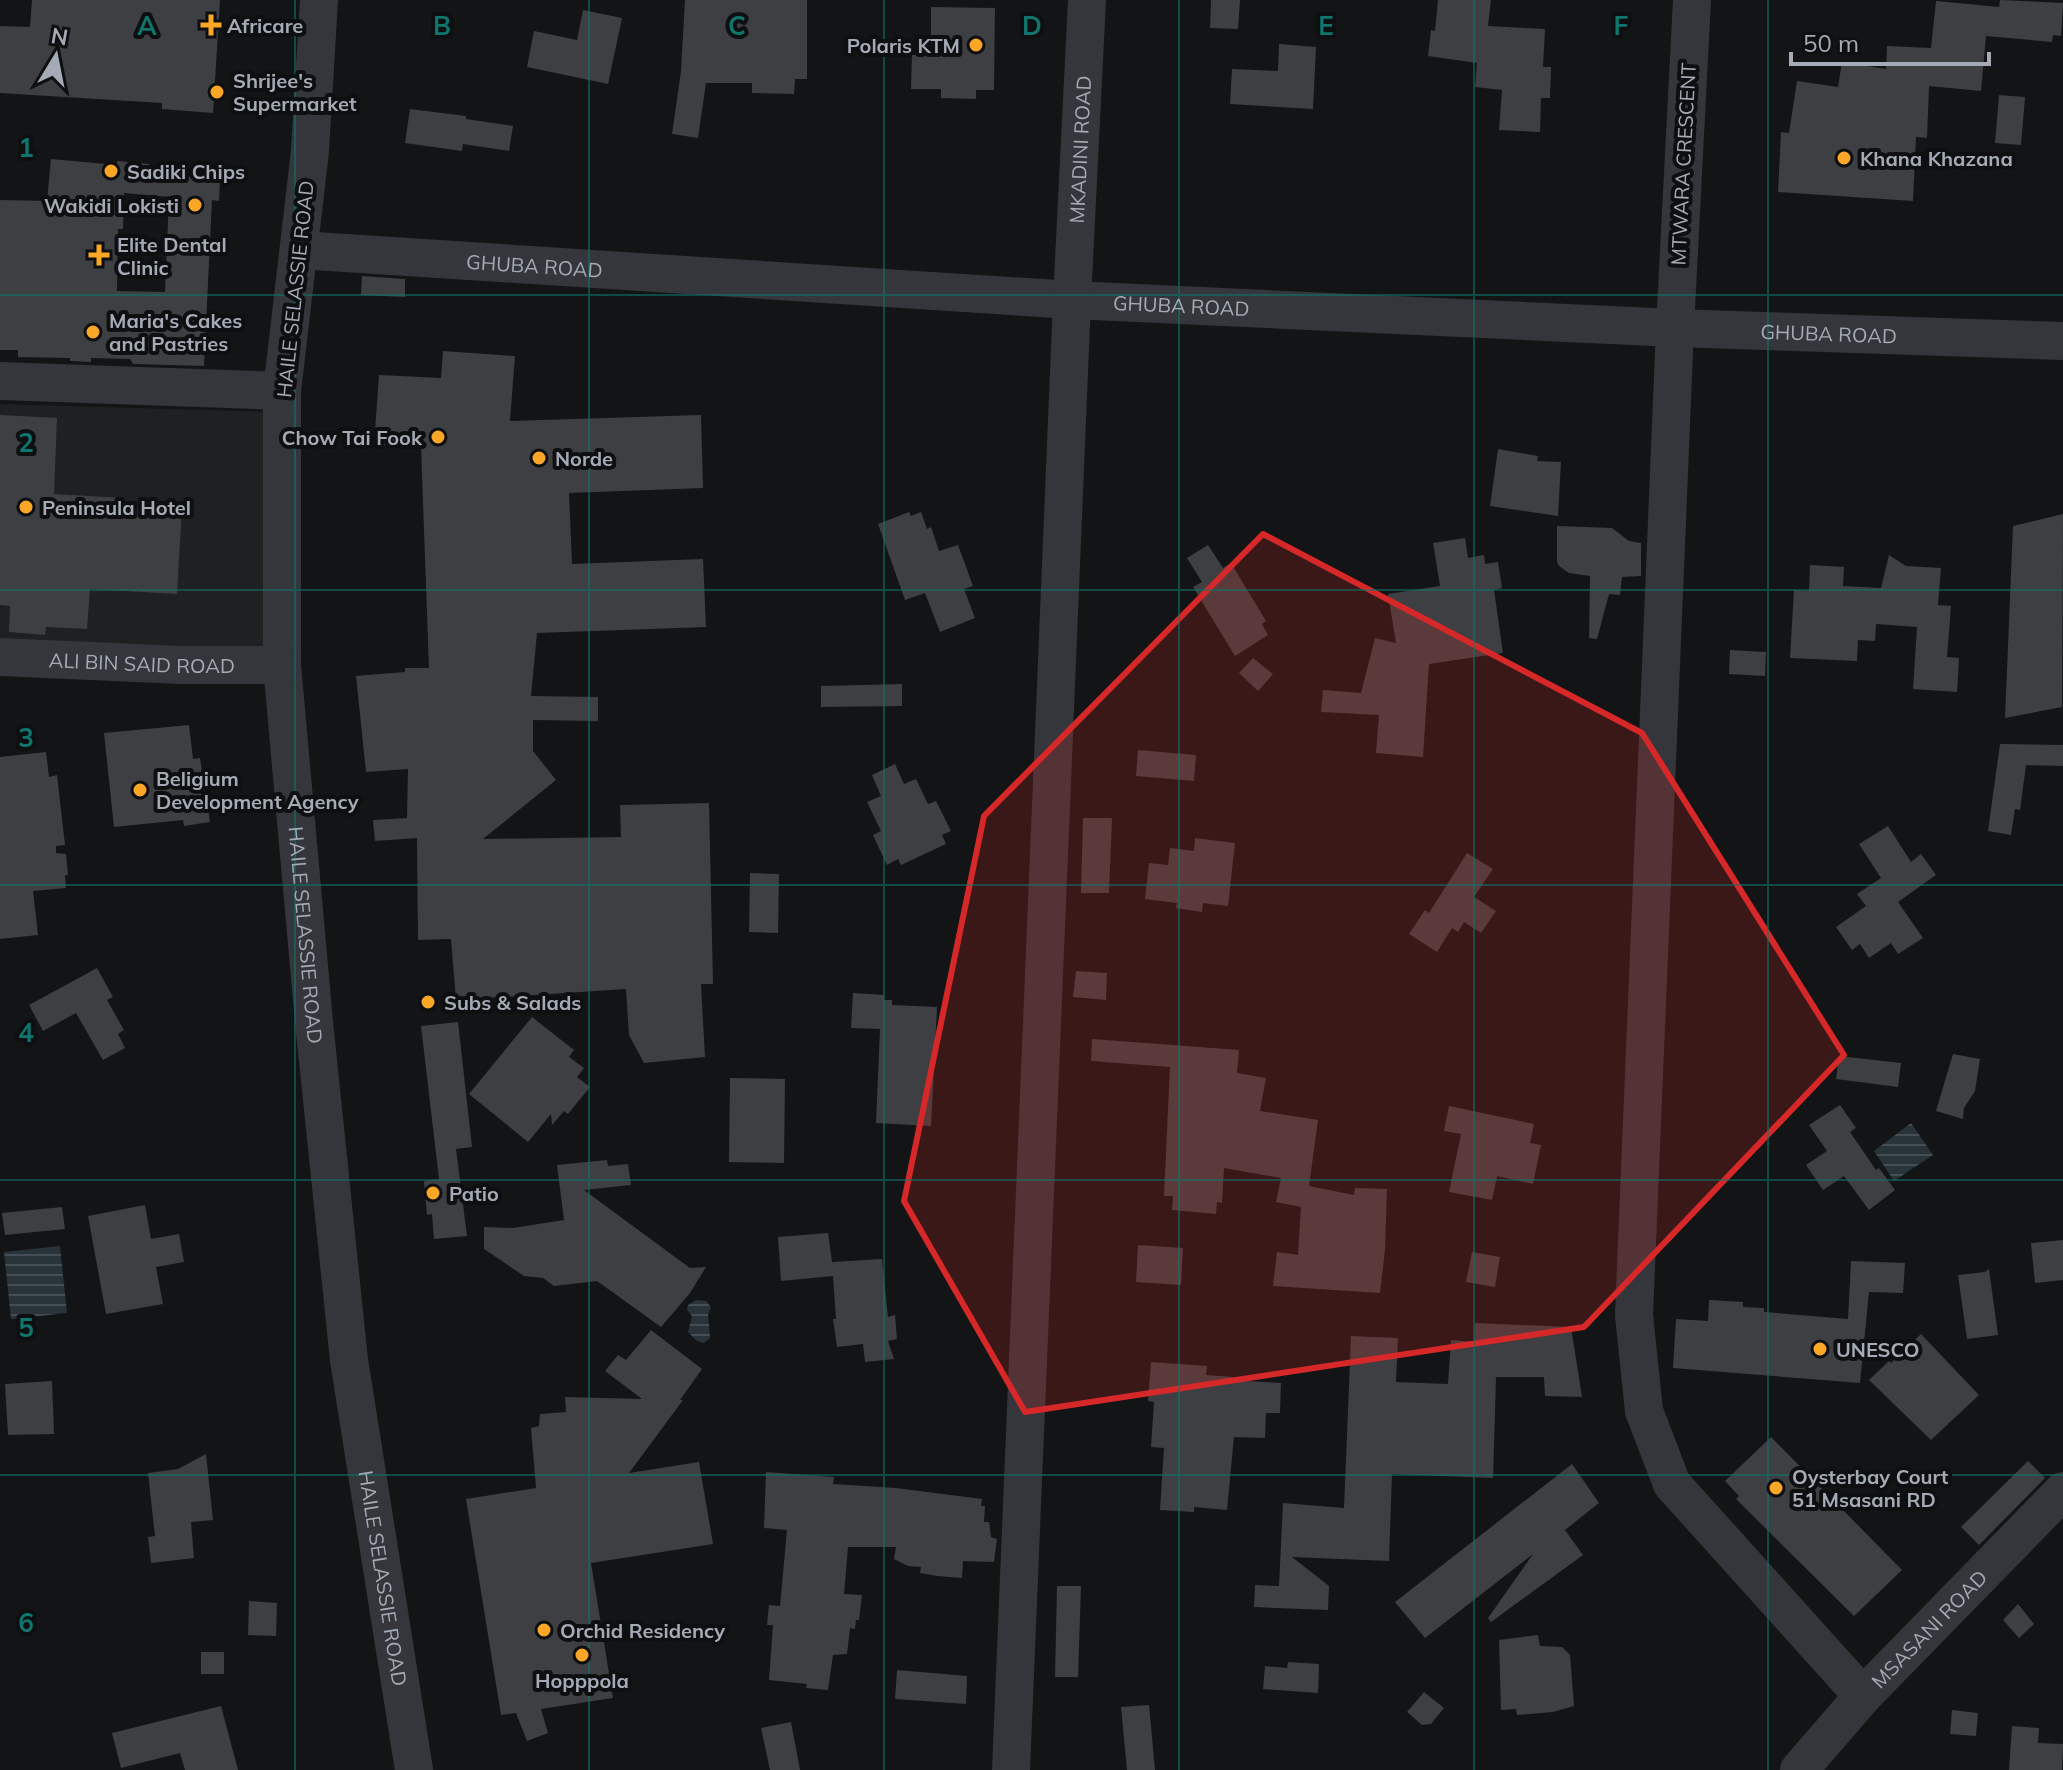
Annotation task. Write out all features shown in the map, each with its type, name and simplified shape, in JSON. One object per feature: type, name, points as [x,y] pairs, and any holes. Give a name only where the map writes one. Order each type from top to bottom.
[{"type":"street","name":"HAILE SELASSIE ROAD","points":[[319,0],[310,151],[282,391],[282,665],[312,1008],[349,1360],[414,1770]]},
{"type":"street","name":"MKADINI ROAD","points":[[1011,1770],[1087,0]]},
{"type":"street","name":"MTWARA CRESCENT","points":[[1692,0],[1675,328],[1634,1315],[1644,1411],[1672,1484],[1863,1696]]},
{"type":"street","name":"GHUBA ROAD","points":[[299,250],[1072,300],[1675,328],[2063,341]]},
{"type":"street","points":[[0,381],[282,391]]},
{"type":"street","name":"ALI BIN SAID ROAD","points":[[0,657],[181,665],[282,665]]},
{"type":"street","name":"MSASANI ROAD","points":[[1816,1765],[1863,1696],[2063,1491]]},
{"type":"highlighted area","points":[[1263,534],[1642,733],[1844,1055],[1584,1327],[1025,1412],[904,1201],[984,816]]},
{"type":"shaded area","points":[[0,404],[275,412],[278,653],[0,644]]},
{"type":"shaded area","points":[[1911,1123],[1933,1155],[1894,1181],[1874,1151]]},
{"type":"shaded area","points":[[60,1246],[67,1313],[11,1319],[4,1252]]},
{"type":"shaded area","points":[[696,1300],[706,1301],[711,1307],[708,1314],[710,1338],[704,1343],[688,1332],[692,1316],[687,1310],[688,1305]]},
{"type":"building","points":[[32,0],[220,0],[213,113],[162,109],[162,103],[0,93],[0,26],[30,27]]},
{"type":"building","points":[[685,0],[807,0],[807,79],[795,79],[794,94],[752,93],[752,83],[706,83],[698,138],[672,134],[681,71]]},
{"type":"building","points":[[1211,0],[1240,0],[1238,29],[1210,28]]},
{"type":"building","points":[[1438,0],[1491,0],[1488,26],[1545,29],[1543,67],[1551,67],[1550,98],[1541,98],[1540,132],[1499,130],[1502,90],[1475,87],[1477,63],[1428,56],[1431,30],[1435,31]]},
{"type":"building","points":[[2000,0],[2063,3],[2061,36],[2053,35],[2052,42],[1986,36],[1981,91],[1929,86],[1927,138],[1916,137],[1913,201],[1778,192],[1781,132],[1789,133],[1797,81],[1838,87],[1842,62],[1886,69],[1887,46],[1931,48],[1936,1],[1999,7]]},
{"type":"building","name":"Polaris KTM","points":[[931,7],[995,8],[994,90],[976,90],[976,99],[941,98],[941,89],[911,89],[912,55],[931,55]]},
{"type":"building","points":[[583,10],[622,18],[608,84],[527,67],[534,31],[577,40]]},
{"type":"building","points":[[1279,44],[1316,47],[1313,109],[1230,104],[1232,69],[1278,71]]},
{"type":"building","points":[[1999,95],[2025,97],[2021,145],[1995,143]]},
{"type":"building","points":[[410,109],[513,126],[509,151],[463,144],[462,151],[405,143]]},
{"type":"building","points":[[51,159],[117,165],[117,161],[149,164],[148,173],[220,179],[219,201],[212,200],[204,366],[133,364],[130,359],[91,358],[91,362],[70,361],[70,358],[18,357],[18,350],[0,350],[0,200],[47,201]],"holes":[[[124,193],[169,197],[165,292],[117,291],[118,229],[123,229]]]},
{"type":"building","points":[[362,276],[405,279],[405,297],[361,295]]},
{"type":"building","points":[[443,351],[515,356],[510,421],[701,415],[703,488],[569,493],[572,564],[703,559],[706,627],[537,633],[531,696],[598,697],[598,721],[533,720],[533,751],[556,780],[483,839],[621,837],[620,805],[709,803],[713,984],[701,984],[705,1057],[644,1063],[629,1035],[626,989],[456,1000],[451,939],[418,940],[417,838],[375,841],[373,820],[407,818],[408,769],[366,772],[356,676],[405,672],[405,668],[429,668],[421,447],[374,445],[379,375],[441,378]]},
{"type":"building","points":[[0,415],[57,418],[54,494],[123,498],[122,506],[182,508],[177,594],[90,589],[87,629],[46,627],[45,635],[9,632],[10,606],[0,605]]},
{"type":"building","points":[[1498,449],[1538,456],[1537,461],[1561,462],[1558,516],[1490,506]]},
{"type":"building","points":[[909,512],[911,516],[921,512],[927,529],[931,527],[939,551],[958,545],[973,586],[964,589],[975,618],[940,632],[925,593],[905,600],[878,524]]},
{"type":"building","points":[[2063,514],[2062,707],[2005,718],[2013,526]]},
{"type":"building","points":[[1557,526],[1612,528],[1629,541],[1641,543],[1641,576],[1622,577],[1620,595],[1609,594],[1597,639],[1589,638],[1590,576],[1569,573],[1559,566]]},
{"type":"building","points":[[1465,538],[1468,558],[1484,555],[1485,564],[1498,562],[1502,588],[1494,590],[1503,653],[1429,664],[1423,757],[1376,753],[1379,715],[1321,712],[1323,690],[1361,693],[1375,638],[1396,643],[1388,594],[1440,586],[1433,543]]},
{"type":"building","points":[[1208,545],[1223,568],[1231,563],[1266,621],[1262,624],[1268,635],[1235,656],[1193,587],[1202,582],[1187,558]]},
{"type":"building","points":[[1889,555],[1906,566],[1941,568],[1938,605],[1951,606],[1947,657],[1959,658],[1957,692],[1913,689],[1917,627],[1876,624],[1875,641],[1858,640],[1857,661],[1790,658],[1794,590],[1809,591],[1810,565],[1844,567],[1843,586],[1881,588]]},
{"type":"building","points":[[1730,650],[1766,652],[1765,676],[1729,674]]},
{"type":"building","points":[[1253,658],[1273,674],[1258,691],[1239,673]]},
{"type":"building","points":[[902,684],[902,706],[821,707],[821,686]]},
{"type":"building","name":"Beligium Development Agency","points":[[189,725],[193,759],[200,758],[210,822],[184,826],[183,820],[114,827],[104,733]]},
{"type":"building","points":[[2000,744],[2063,745],[2063,766],[2026,765],[2020,810],[2015,809],[2011,835],[1988,831]]},
{"type":"building","points":[[1138,750],[1196,755],[1194,781],[1136,776]]},
{"type":"building","points":[[46,752],[49,777],[57,775],[65,845],[56,846],[56,853],[66,854],[66,888],[33,891],[38,935],[0,939],[0,757]]},
{"type":"building","points":[[895,764],[904,784],[916,779],[928,804],[936,801],[951,831],[942,835],[946,844],[901,865],[898,859],[887,865],[873,835],[881,831],[867,802],[881,796],[872,775]]},
{"type":"building","points":[[1083,818],[1112,818],[1109,893],[1081,893]]},
{"type":"building","points":[[1888,826],[1911,862],[1921,854],[1936,875],[1898,902],[1923,938],[1898,954],[1891,943],[1869,958],[1860,944],[1852,950],[1836,927],[1866,906],[1857,894],[1881,878],[1859,844]]},
{"type":"building","points":[[1195,838],[1235,843],[1228,906],[1203,903],[1202,912],[1176,908],[1177,903],[1145,899],[1149,863],[1168,865],[1170,848],[1194,851]]},
{"type":"building","points":[[1467,853],[1493,869],[1474,897],[1496,911],[1481,933],[1464,922],[1458,932],[1452,928],[1437,952],[1409,934],[1425,910],[1429,913]]},
{"type":"building","points":[[750,873],[779,874],[778,933],[749,932]]},
{"type":"building","points":[[97,968],[113,997],[107,1000],[124,1030],[118,1034],[125,1048],[103,1060],[76,1013],[43,1031],[29,1005]]},
{"type":"building","points":[[1076,971],[1107,973],[1106,1000],[1073,997]]},
{"type":"building","points":[[853,993],[884,995],[884,1000],[892,1000],[892,1005],[937,1007],[931,1126],[876,1123],[880,1029],[851,1028]]},
{"type":"building","points":[[532,1017],[574,1050],[569,1057],[584,1068],[577,1077],[590,1087],[568,1114],[564,1111],[552,1125],[551,1114],[528,1142],[469,1094]]},
{"type":"building","points":[[458,1022],[472,1147],[456,1149],[467,1236],[434,1239],[432,1214],[427,1215],[424,1181],[439,1179],[421,1026]]},
{"type":"building","points":[[1092,1039],[1239,1050],[1237,1073],[1266,1078],[1260,1111],[1318,1120],[1309,1186],[1354,1195],[1355,1188],[1387,1189],[1380,1293],[1273,1286],[1277,1252],[1298,1255],[1301,1207],[1276,1202],[1281,1178],[1224,1168],[1222,1203],[1217,1202],[1216,1214],[1172,1210],[1173,1196],[1164,1196],[1170,1067],[1091,1061]]},
{"type":"building","points":[[1953,1054],[1980,1059],[1975,1091],[1964,1108],[1963,1119],[1936,1111]]},
{"type":"building","points":[[1839,1056],[1901,1063],[1898,1087],[1836,1079]]},
{"type":"building","points":[[730,1078],[785,1079],[784,1163],[729,1162]]},
{"type":"building","points":[[1840,1105],[1856,1128],[1850,1132],[1876,1170],[1879,1168],[1895,1190],[1869,1210],[1844,1176],[1823,1190],[1806,1165],[1827,1151],[1809,1125]]},
{"type":"building","points":[[1449,1106],[1534,1124],[1530,1143],[1541,1145],[1533,1184],[1497,1176],[1492,1200],[1449,1192],[1461,1134],[1444,1131]]},
{"type":"building","points":[[607,1160],[608,1166],[628,1164],[631,1185],[584,1190],[690,1268],[706,1267],[690,1293],[661,1327],[597,1281],[554,1286],[543,1278],[524,1276],[484,1249],[484,1227],[513,1228],[564,1220],[557,1165]]},
{"type":"building","points":[[145,1205],[151,1239],[179,1234],[184,1262],[156,1267],[163,1304],[106,1314],[88,1216]]},
{"type":"building","points":[[62,1207],[65,1229],[5,1235],[2,1213]]},
{"type":"building","points":[[828,1233],[832,1262],[882,1259],[888,1317],[895,1315],[897,1339],[888,1341],[894,1359],[865,1362],[863,1344],[837,1347],[833,1319],[836,1319],[833,1276],[781,1281],[778,1237]]},
{"type":"building","points":[[2063,1240],[2063,1280],[2035,1283],[2031,1243]]},
{"type":"building","points":[[1138,1245],[1183,1248],[1181,1285],[1136,1282]]},
{"type":"building","points":[[1472,1252],[1500,1257],[1495,1287],[1466,1282]]},
{"type":"building","points":[[1851,1261],[1905,1263],[1903,1293],[1869,1292],[1860,1383],[1673,1368],[1676,1319],[1708,1321],[1709,1300],[1743,1302],[1743,1307],[1764,1308],[1764,1312],[1848,1319]]},
{"type":"building","points":[[1989,1269],[1998,1335],[1967,1339],[1958,1275]]},
{"type":"building","points":[[1475,1323],[1571,1327],[1582,1397],[1545,1396],[1544,1377],[1496,1377],[1493,1478],[1392,1474],[1389,1561],[1292,1557],[1329,1586],[1328,1610],[1254,1607],[1255,1585],[1279,1586],[1283,1503],[1344,1508],[1351,1336],[1398,1338],[1396,1382],[1448,1384],[1451,1340],[1474,1342]]},
{"type":"building","name":"Orchid Residency","points":[[651,1330],[702,1369],[629,1473],[699,1462],[713,1544],[591,1563],[613,1698],[541,1709],[548,1733],[527,1741],[516,1713],[501,1715],[466,1499],[536,1488],[531,1428],[539,1426],[540,1414],[566,1412],[565,1397],[642,1399],[605,1371],[618,1355],[626,1360]]},
{"type":"building","points":[[1921,1334],[1979,1395],[1931,1440],[1869,1380]]},
{"type":"building","points":[[1151,1362],[1207,1366],[1206,1375],[1281,1383],[1280,1413],[1266,1413],[1265,1438],[1234,1437],[1227,1510],[1194,1507],[1194,1512],[1160,1510],[1164,1448],[1151,1447],[1154,1402],[1148,1401]]},
{"type":"building","points":[[52,1381],[54,1434],[8,1435],[5,1384]]},
{"type":"building","points":[[1771,1437],[1902,1570],[1854,1616],[1736,1499],[1739,1496],[1725,1481]]},
{"type":"building","points":[[206,1454],[213,1520],[191,1522],[194,1558],[151,1563],[148,1537],[155,1536],[148,1473],[178,1469]]},
{"type":"building","points":[[2028,1461],[2045,1478],[1979,1545],[1961,1527]]},
{"type":"building","points":[[1572,1464],[1599,1503],[1565,1530],[1583,1555],[1491,1622],[1488,1618],[1533,1554],[1425,1638],[1395,1602]]},
{"type":"building","points":[[766,1472],[834,1477],[833,1484],[982,1499],[984,1522],[989,1522],[991,1537],[997,1539],[994,1562],[963,1561],[962,1578],[937,1576],[920,1573],[921,1567],[908,1566],[894,1559],[896,1547],[848,1547],[844,1594],[862,1595],[859,1620],[856,1620],[855,1629],[850,1628],[847,1654],[833,1655],[828,1690],[806,1688],[807,1684],[769,1680],[773,1625],[767,1625],[769,1605],[780,1606],[787,1530],[764,1528]]},
{"type":"building","points":[[1057,1586],[1081,1586],[1078,1677],[1055,1677]]},
{"type":"building","points":[[249,1601],[277,1603],[276,1636],[248,1635]]},
{"type":"building","points":[[2018,1604],[2034,1624],[2019,1638],[2003,1620]]},
{"type":"building","points":[[1538,1635],[1540,1646],[1562,1647],[1570,1655],[1574,1706],[1553,1712],[1517,1715],[1516,1709],[1501,1710],[1499,1640]]},
{"type":"building","points":[[201,1652],[224,1652],[224,1674],[201,1674]]},
{"type":"building","points":[[1288,1662],[1319,1664],[1318,1693],[1263,1689],[1265,1666],[1287,1668]]},
{"type":"building","points":[[897,1670],[967,1676],[966,1704],[895,1699]]},
{"type":"building","points":[[1424,1692],[1444,1708],[1431,1724],[1422,1725],[1407,1712]]},
{"type":"building","points":[[1149,1705],[1155,1770],[1127,1770],[1121,1707]]},
{"type":"building","points":[[221,1706],[238,1770],[185,1770],[180,1753],[121,1768],[112,1733]]},
{"type":"building","points":[[1952,1710],[1978,1713],[1976,1736],[1950,1734]]},
{"type":"building","points":[[791,1722],[800,1770],[770,1770],[761,1728]]},
{"type":"building","points":[[2012,1726],[2039,1728],[2038,1743],[2063,1744],[2062,1770],[2009,1770]]},
{"type":"place","name":"Africare","points":[[211,25]]},
{"type":"place","name":"Polaris KTM","points":[[976,45]]},
{"type":"place","name":"Shrijee's Supermarket","points":[[217,92]]},
{"type":"place","name":"Khana Khazana","points":[[1844,158]]},
{"type":"place","name":"Sadiki Chips","points":[[111,171]]},
{"type":"place","name":"Wakidi Lokisti","points":[[195,205]]},
{"type":"place","name":"Elite Dental Clinic","points":[[99,255]]},
{"type":"place","name":"Maria's Cakes and Pastries","points":[[93,332]]},
{"type":"place","name":"Chow Tai Fook","points":[[438,437]]},
{"type":"place","name":"Norde","points":[[539,458]]},
{"type":"place","name":"Peninsula Hotel","points":[[26,507]]},
{"type":"place","name":"Beligium Development Agency","points":[[140,790]]},
{"type":"place","name":"Subs & Salads","points":[[428,1002]]},
{"type":"place","name":"Patio","points":[[433,1193]]},
{"type":"place","name":"UNESCO","points":[[1820,1349]]},
{"type":"place","name":"Oysterbay Court 51 Msasani RD","points":[[1776,1488]]},
{"type":"place","name":"Orchid Residency","points":[[544,1630]]},
{"type":"place","name":"Hopppola","points":[[582,1655]]}]
